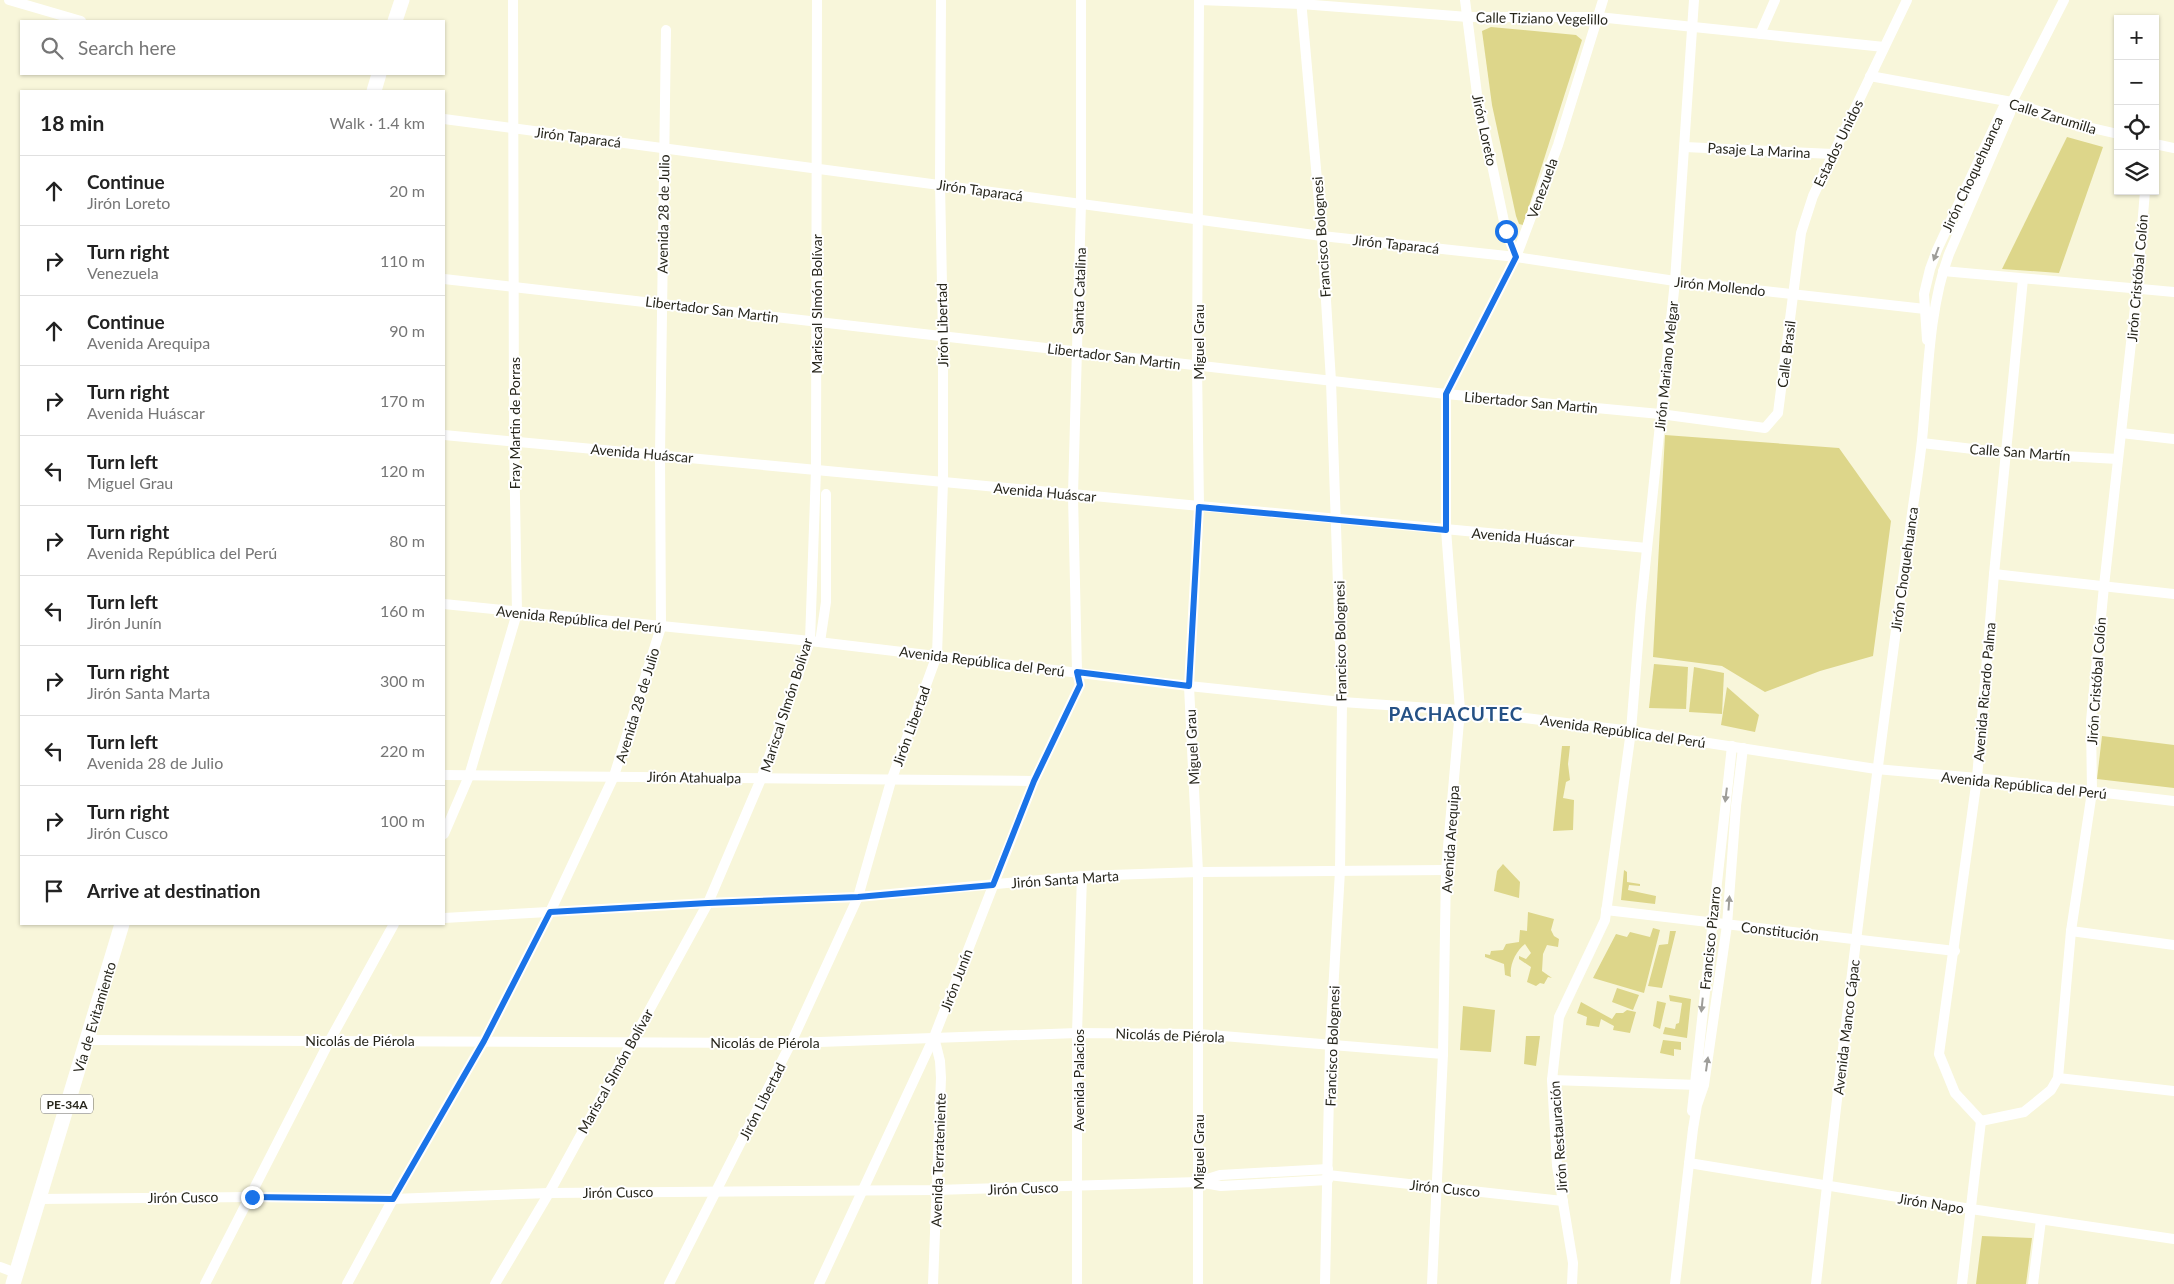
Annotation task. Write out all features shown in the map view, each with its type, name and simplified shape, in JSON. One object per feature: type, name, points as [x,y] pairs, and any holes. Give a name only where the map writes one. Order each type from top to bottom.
[{"type":"highway","points":[[395,20],[402,0]]},
{"type":"highway","points":[[374,90],[379,75]]},
{"type":"highway","name":"Vía de Evitamiento","points":[[15,1279],[122,925]]},
{"type":"street","points":[[9,0],[78,20]]},
{"type":"street","name":"Fray Martin de Porras","points":[[445,832],[468,776],[517,613],[514,441],[513,0]]},
{"type":"street","name":"Mariscal SImón Bolívar","points":[[495,1284],[549,1193],[708,903],[761,779],[815,642],[817,0]]},
{"type":"street","name":"Jirón Libertad","points":[[669,1284],[792,1043],[858,897],[891,781],[937,655],[943,482],[940,184],[941,0]]},
{"type":"street","name":"Santa Catalina","points":[[1077,672],[1073,495],[1081,204],[1081,0]]},
{"type":"street","name":"Calle Tiziano Vegelillo","points":[[1199,0],[1301,2],[1468,17],[1598,17],[1884,47]]},
{"type":"street","name":"Miguel Grau","points":[[1198,1284],[1198,872],[1189,686],[1199,507],[1197,365],[1199,0]]},
{"type":"street","name":"Jirón Loreto","points":[[1465,0],[1477,94],[1506,231],[1516,257]]},
{"type":"street","name":"Venezuela","points":[[1446,394],[1516,257],[1558,145],[1603,0]]},
{"type":"street","name":"Jirón Mariano Melgar","points":[[1631,731],[1660,414],[1675,281],[1694,0]]},
{"type":"street","points":[[1760,34],[1776,0]]},
{"type":"street","name":"Estados Unidos","points":[[1794,294],[1801,233],[1813,196],[1907,0]]},
{"type":"street","name":"Jirón Choquehuanca","points":[[1876,769],[1922,443],[1928,369],[1942,271],[2010,113],[2012,102],[2064,0]]},
{"type":"street","name":"Francisco Bolognesi","points":[[1301,2],[1322,236],[1331,381],[1342,702],[1340,871],[1330,1045],[1325,1284]]},
{"type":"street","name":"Avenida 28 de Julio","points":[[347,1284],[393,1199],[484,1041],[550,912],[614,776],[661,627],[660,455],[666,30]]},
{"type":"street","name":"Calle Zarumilla","points":[[1870,76],[2012,102],[2080,125],[2114,133]]},
{"type":"street","name":"Jirón Choquehuanca","points":[[1928,369],[1924,294],[1937,250],[2003,108],[2012,102]]},
{"type":"street","name":"Jirón Taparacá","points":[[445,119],[816,167],[1322,236],[1516,257]]},
{"type":"street","points":[[2159,145],[2174,148]]},
{"type":"street","name":"Pasaje La Marina","points":[[1685,147],[1833,154]]},
{"type":"street","name":"Jirón Cristóbal Colón","points":[[2058,1078],[2071,931],[2092,792],[2092,721],[2104,586],[2137,289],[2145,195]]},
{"type":"street","name":"Jirón Mollendo","points":[[1516,257],[1675,281],[1925,309]]},
{"type":"street","points":[[1942,271],[2174,292]]},
{"type":"street","name":"Libertador San Martin","points":[[445,279],[1446,394],[1660,414],[1765,428],[1778,414]]},
{"type":"street","name":"Avenida Ricardo Palma","points":[[1981,1121],[1955,1093],[1939,1054],[1978,778],[1994,574],[2008,453],[2023,279]]},
{"type":"street","name":"Calle Brasil","points":[[1778,414],[1794,294]]},
{"type":"street","name":"Avenida Arequipa","points":[[1432,1284],[1435,1187],[1443,1054],[1446,870],[1460,710],[1446,530],[1446,394]]},
{"type":"street","points":[[2121,433],[2174,439]]},
{"type":"street","name":"Avenida Huáscar","points":[[445,434],[1647,548]]},
{"type":"street","name":"Calle San Martín","points":[[1922,443],[2008,453],[2118,459]]},
{"type":"street","points":[[815,642],[826,602],[826,494]]},
{"type":"street","points":[[1994,574],[2174,594]]},
{"type":"street","name":"Avenida República del Perú","points":[[445,604],[937,655],[1189,686],[1342,702],[1460,710],[1631,731],[1876,769],[1978,778],[2174,801]]},
{"type":"street","name":"Jirón Junín","points":[[819,1284],[861,1190],[934,1037],[1034,781],[1080,685],[1077,672]]},
{"type":"street","name":"Jirón Restauración","points":[[1572,1284],[1573,1263],[1557,1166],[1552,1080],[1559,1017],[1605,920],[1631,731]]},
{"type":"street","name":"Francisco Pizarro","points":[[1699,1085],[1711,922],[1732,746]]},
{"type":"street","name":"Francisco Pizarro","points":[[1675,1284],[1693,1129],[1691,1104],[1699,1085],[1727,925],[1736,806],[1743,748]]},
{"type":"street","name":"Avenida Manco Cápac","points":[[1816,1284],[1876,769]]},
{"type":"street","name":"Jirón Atahualpa","points":[[445,775],[1034,781]]},
{"type":"street","name":"Jirón Santa Marta","points":[[445,918],[708,903],[858,897],[1082,876],[1198,872],[1446,870]]},
{"type":"street","name":"Avenida Palacios","points":[[1077,1284],[1077,1033],[1082,876]]},
{"type":"street","name":"Constitución","points":[[1606,910],[1954,952]]},
{"type":"street","points":[[205,1284],[252,1197],[330,1040],[393,925]]},
{"type":"street","points":[[2071,931],[2174,945]]},
{"type":"street","name":"Nicolás de Piérola","points":[[86,1040],[792,1043],[1077,1033],[1198,1034],[1443,1054]]},
{"type":"street","name":"Avenida Terrateniente","points":[[933,1284],[941,1070],[934,1037]]},
{"type":"street","points":[[1962,1284],[1981,1121],[2024,1112],[2051,1090],[2058,1078],[2174,1091]]},
{"type":"street","points":[[1552,1080],[1699,1085]]},
{"type":"street","name":"Jirón Napo","points":[[1689,1163],[1970,1209],[2174,1239]]},
{"type":"street","name":"Jirón Cusco","points":[[38,1199],[252,1197],[393,1199],[549,1193],[936,1190],[1198,1182],[1220,1175],[1328,1175],[1563,1201]]},
{"type":"street","points":[[2033,1284],[2041,1220]]},
{"type":"street","points":[[0,1267],[15,1279]]},
{"type":"shaded area","points":[[1491,27],[1576,35],[1582,40],[1523,225],[1519,224],[1516,216],[1492,105],[1482,31]]},
{"type":"shaded area","points":[[2067,137],[2103,147],[2059,273],[2002,269]]},
{"type":"shaded area","points":[[1665,435],[1839,448],[1891,521],[1873,656],[1820,671],[1765,692],[1722,666],[1653,657]]},
{"type":"shaded area","points":[[1654,664],[1688,667],[1686,709],[1649,708]]},
{"type":"shaded area","points":[[1694,667],[1724,673],[1722,714],[1689,712]]},
{"type":"shaded area","points":[[1727,687],[1759,715],[1755,732],[1721,725]]},
{"type":"shaded area","points":[[2102,736],[2174,745],[2174,788],[2097,779]]},
{"type":"shaded area","points":[[1562,746],[1570,746],[1568,764],[1570,780],[1566,782],[1563,798],[1574,800],[1573,830],[1553,831]]},
{"type":"shaded area","points":[[1503,864],[1520,882],[1519,898],[1494,891],[1497,871]]},
{"type":"shaded area","points":[[1624,870],[1627,872],[1627,882],[1640,884],[1640,886],[1629,885],[1628,890],[1656,896],[1655,904],[1621,900]]},
{"type":"shaded area","points":[[1528,912],[1554,919],[1551,930],[1554,936],[1559,939],[1558,947],[1547,945],[1543,954],[1542,971],[1552,978],[1548,977],[1544,984],[1540,983],[1536,986],[1527,982],[1531,967],[1519,959],[1519,956],[1526,959],[1531,953],[1525,944],[1514,959],[1511,977],[1505,975],[1504,964],[1485,957],[1485,954],[1490,955],[1491,951],[1503,950],[1506,944],[1519,942],[1520,930],[1527,931]]},
{"type":"shaded area","points":[[1653,928],[1660,930],[1644,993],[1593,978],[1616,934],[1627,937],[1630,932],[1650,937]]},
{"type":"shaded area","points":[[1670,931],[1676,931],[1662,988],[1648,986],[1659,945],[1668,944]]},
{"type":"shaded area","points":[[1617,988],[1639,995],[1633,1010],[1612,1002]]},
{"type":"shaded area","points":[[1669,995],[1691,999],[1687,1038],[1663,1034],[1665,1027],[1675,1029],[1676,1024],[1679,1023],[1682,1003],[1670,1001]]},
{"type":"shaded area","points":[[1657,1001],[1666,1003],[1660,1029],[1653,1026]]},
{"type":"shaded area","points":[[1581,1002],[1612,1019],[1616,1013],[1623,1013],[1627,1010],[1636,1012],[1630,1033],[1613,1030],[1614,1026],[1601,1019],[1599,1027],[1586,1025],[1587,1017],[1577,1013]]},
{"type":"shaded area","points":[[1463,1006],[1495,1010],[1491,1052],[1460,1050]]},
{"type":"shaded area","points":[[1526,1036],[1540,1036],[1536,1066],[1524,1064]]},
{"type":"shaded area","points":[[1663,1040],[1681,1042],[1681,1050],[1674,1049],[1674,1056],[1660,1053]]},
{"type":"shaded area","points":[[1982,1236],[2032,1238],[2026,1284],[1976,1284]]},
{"type":"district","name":"PACHACUTEC","points":[[1456,713]]},
{"type":"route","points":[[252,1197],[393,1199],[484,1041],[550,912],[858,897],[993,885],[1034,781],[1080,685],[1077,672],[1189,686],[1199,507],[1446,530],[1446,394],[1516,257],[1506,231]]}]
